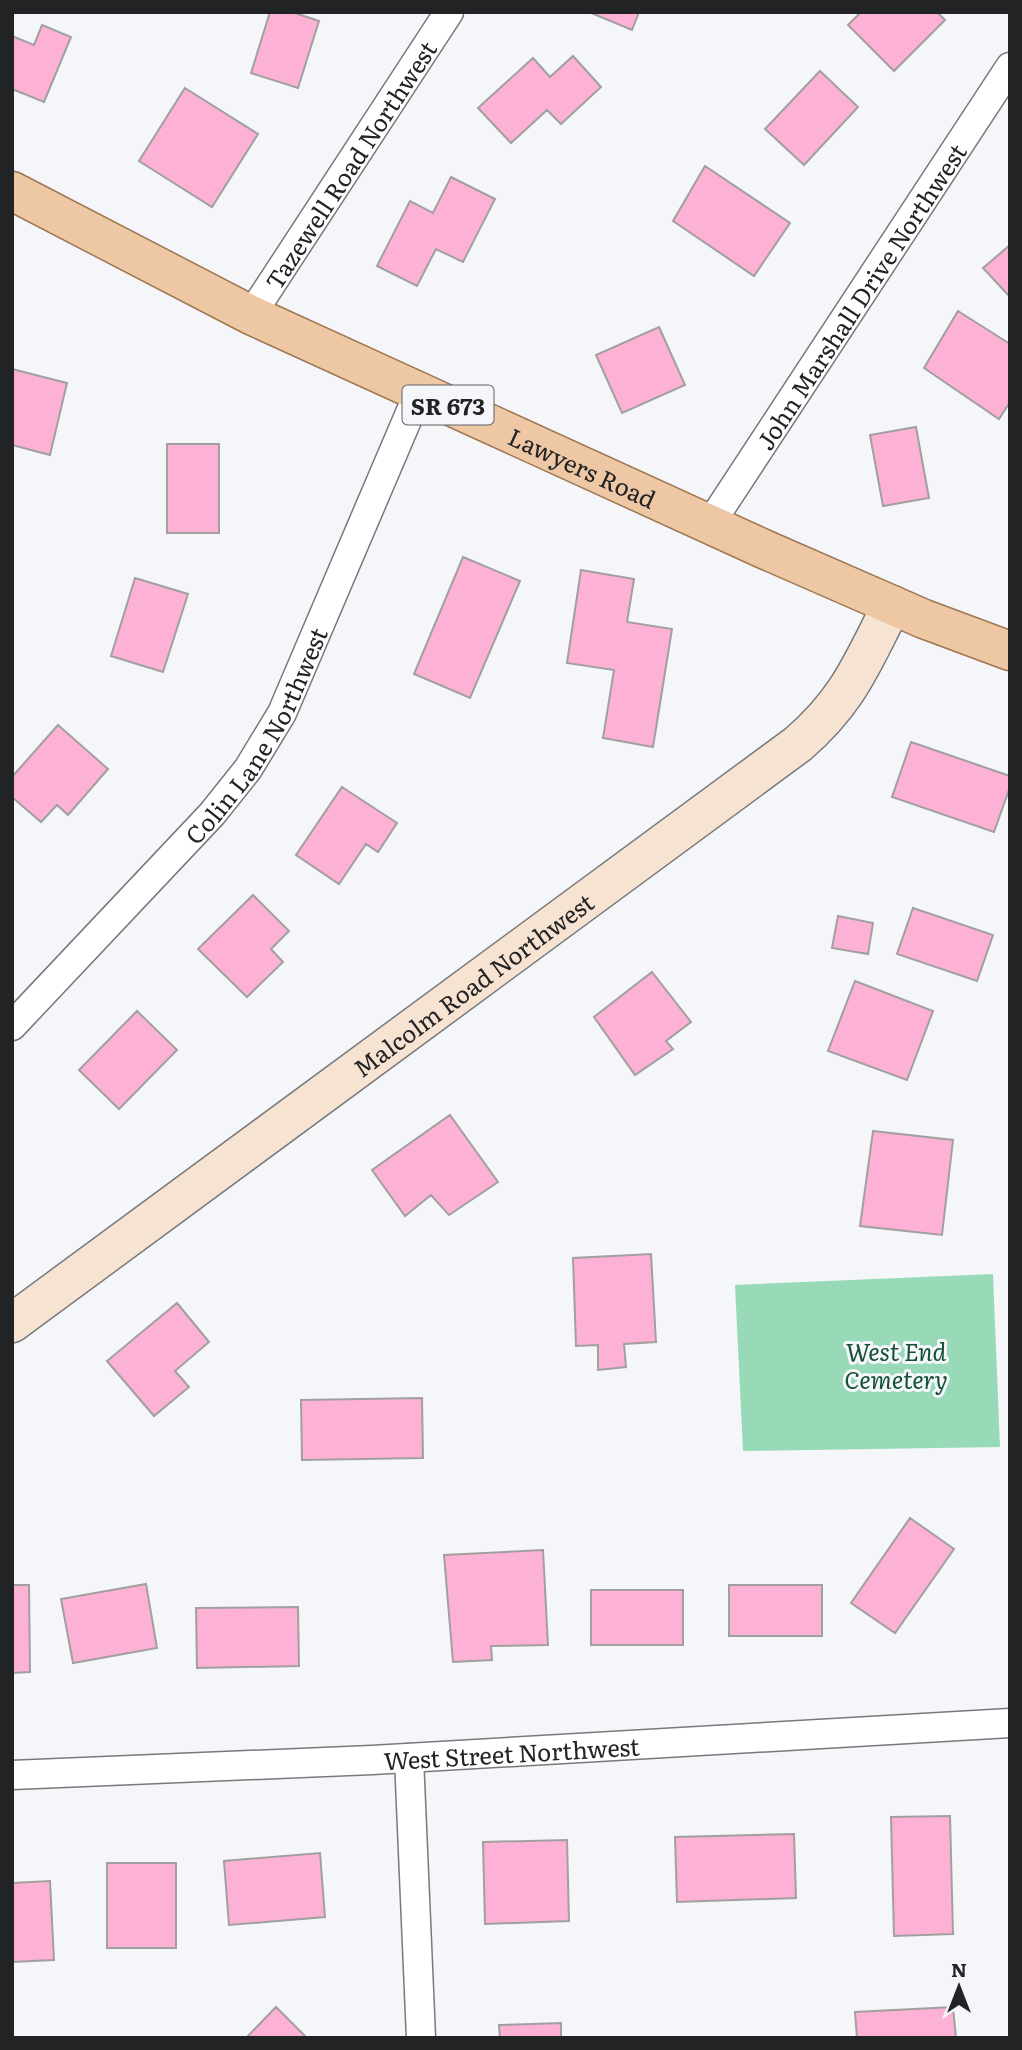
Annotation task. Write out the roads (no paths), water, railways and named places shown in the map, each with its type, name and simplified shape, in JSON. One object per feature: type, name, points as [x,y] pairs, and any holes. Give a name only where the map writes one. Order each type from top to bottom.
[{"type":"main road","name":"Lawyers Road","points":[[12,191],[251,315],[892,605],[1010,651]]},
{"type":"main road","name":"Malcolm Road Northwest","points":[[12,1324],[798,744],[828,717],[848,691],[892,605]]},
{"type":"street","name":"Tazewell Road Northwest","points":[[251,315],[449,12]]},
{"type":"street","name":"John Marshall Drive Northwest","points":[[710,524],[1010,67]]},
{"type":"street","name":"Colin Lane Northwest","points":[[12,1026],[212,814],[248,769],[282,713],[419,392]]},
{"type":"street","name":"West Street Northwest","points":[[12,1775],[409,1758],[1010,1723]]},
{"type":"street","points":[[409,1758],[421,2038]]},
{"type":"park label","name":"West End Cemetery","points":[[896,1364]]}]
